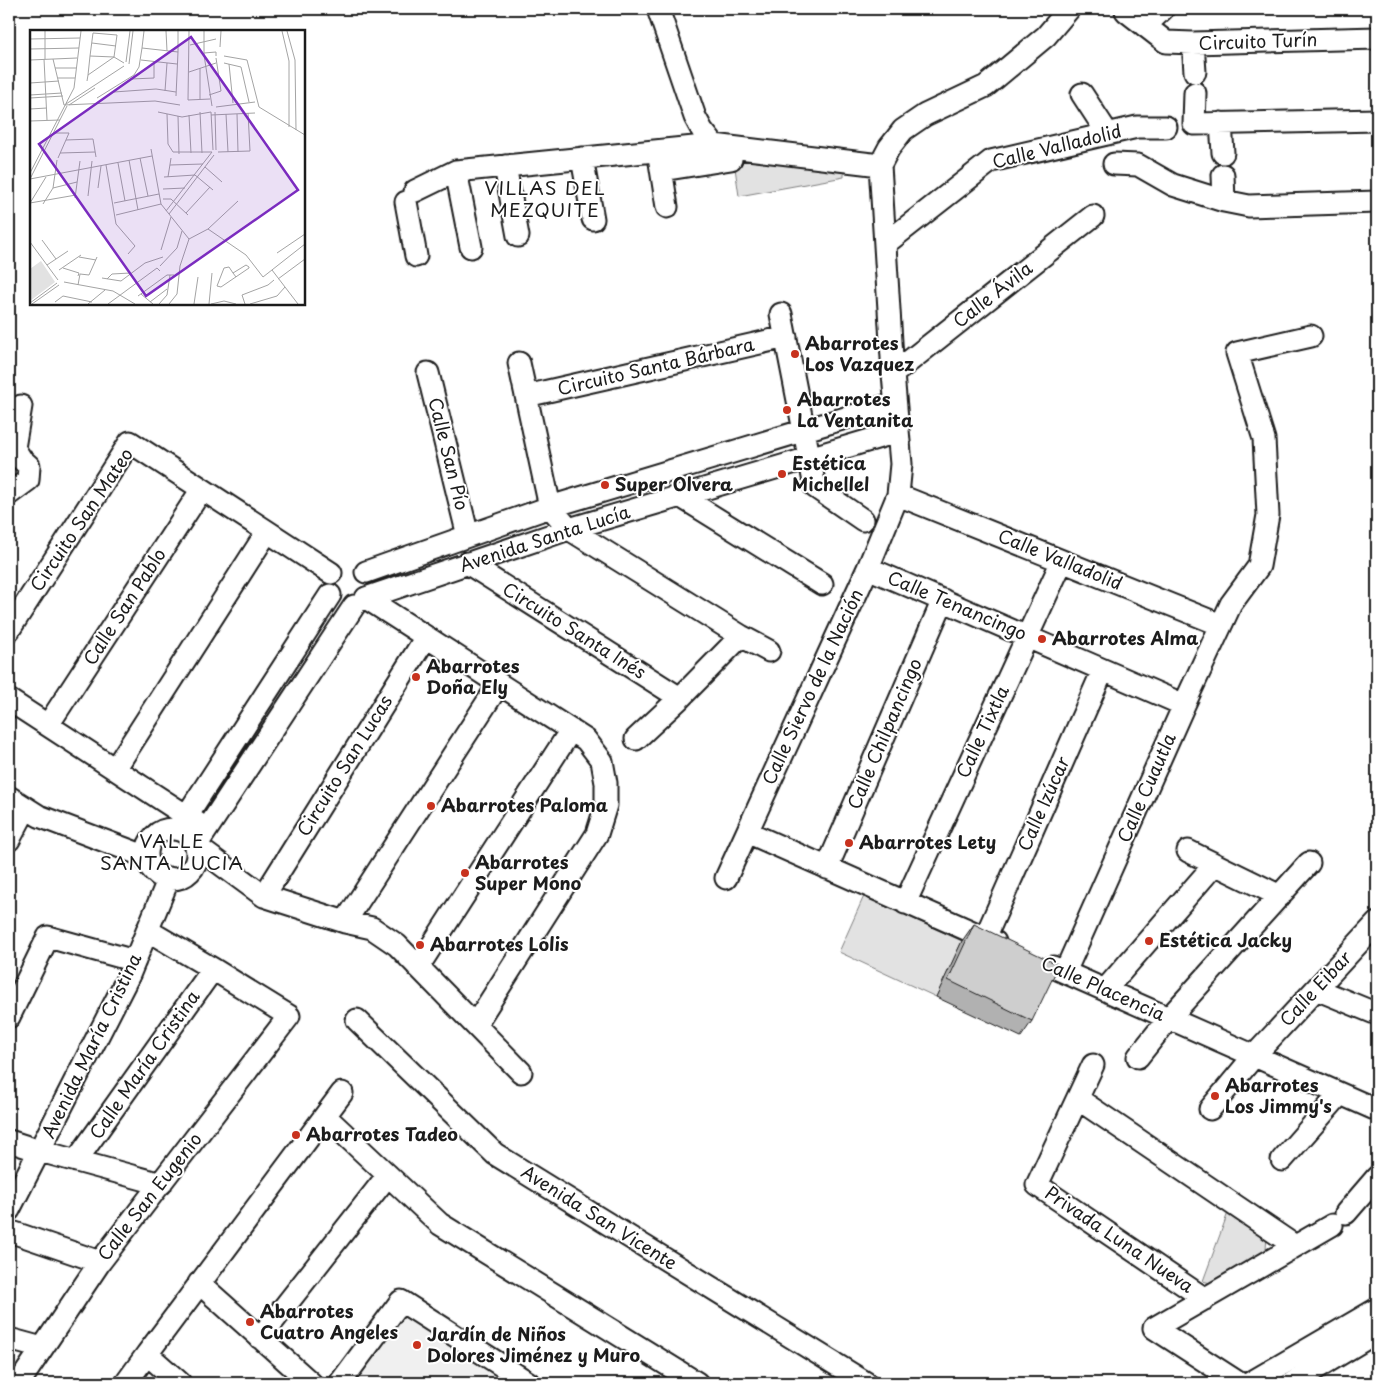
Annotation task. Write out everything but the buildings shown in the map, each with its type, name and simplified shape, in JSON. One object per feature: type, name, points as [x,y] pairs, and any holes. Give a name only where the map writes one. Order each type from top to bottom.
[{"type":"street","points":[[658,9],[695,116],[702,130],[714,145]]},
{"type":"street","points":[[660,160],[714,145],[880,165],[902,130],[925,115],[986,86],[1046,36],[1069,9]]},
{"type":"street","points":[[1145,26],[1163,9]]},
{"type":"street","name":"Circuito Turín","points":[[1126,10],[1166,42],[1193,44],[1377,38]]},
{"type":"street","points":[[1193,44],[1195,72]]},
{"type":"street","points":[[1082,94],[1108,134]]},
{"type":"street","points":[[1195,94],[1194,124],[1377,120]]},
{"type":"street","points":[[1221,123],[1223,153]]},
{"type":"street","name":"Calle Valladolid","points":[[885,244],[991,161],[1137,127],[1166,127]]},
{"type":"street","points":[[582,158],[594,219]]},
{"type":"street","points":[[416,256],[411,196],[456,171],[582,158],[731,159]]},
{"type":"street","points":[[660,160],[667,207]]},
{"type":"street","points":[[1114,164],[1138,165],[1173,185],[1224,201],[1249,206],[1371,205]]},
{"type":"street","name":"Calle Siervo de la Nación","points":[[726,878],[868,568],[898,495],[901,464],[897,432],[880,165]]},
{"type":"street","points":[[505,166],[518,236]]},
{"type":"street","points":[[456,171],[471,246]]},
{"type":"street","points":[[1223,175],[1224,201]]},
{"type":"street","name":"Calle Ávila","points":[[893,374],[1093,216]]},
{"type":"street","points":[[781,314],[815,487],[863,520]]},
{"type":"street","name":"Calle Cuautla","points":[[1065,972],[1231,604],[1259,566],[1268,514],[1264,439],[1237,354],[1311,336]]},
{"type":"street","name":"Circuito Santa Bárbara","points":[[526,396],[786,338]]},
{"type":"street","points":[[519,363],[550,507],[569,529],[741,636],[769,651]]},
{"type":"street","name":"Calle San Pío","points":[[428,373],[468,536]]},
{"type":"street","name":"Avenida Santa Lucía","points":[[366,572],[550,507],[895,403]]},
{"type":"street","points":[[9,494],[28,480],[28,466],[14,448],[21,406]]},
{"type":"street","name":"Avenida Santa Lucía","points":[[360,602],[467,563],[569,529],[897,432]]},
{"type":"street","name":"Circuito San Mateo","points":[[9,630],[130,442],[331,573]]},
{"type":"street","name":"Calle San Pablo","points":[[48,725],[202,489]]},
{"type":"street","name":"Calle Valladolid","points":[[898,495],[1221,625]]},
{"type":"street","points":[[680,496],[822,584]]},
{"type":"street","points":[[115,769],[267,532]]},
{"type":"street","name":"Calle Tixtla","points":[[904,903],[1062,561]]},
{"type":"street","points":[[330,595],[182,823],[155,835],[147,849],[147,857],[154,871],[161,876],[177,878],[191,870],[201,838],[278,722],[360,602],[370,589],[370,580],[366,572],[358,566],[348,563],[338,566],[331,573],[327,584],[330,595],[340,605],[360,602],[426,637],[586,740],[602,761],[606,783],[606,804],[597,834],[475,1025]]},
{"type":"street","name":"Circuito Santa Inés","points":[[467,563],[680,698]]},
{"type":"street","name":"Calle Tenancingo","points":[[868,568],[1184,705]]},
{"type":"street","name":"Calle Chilpancingo","points":[[827,868],[943,600]]},
{"type":"street","points":[[636,739],[680,698],[741,636]]},
{"type":"street","name":"Circuito San Lucas","points":[[264,896],[426,637]]},
{"type":"street","name":"Calle Izúcar","points":[[985,938],[1103,670]]},
{"type":"street","points":[[345,922],[499,684]]},
{"type":"street","points":[[9,700],[115,769],[182,823],[186,833],[192,838],[201,838],[264,896],[345,922],[372,928],[397,945],[522,1072]]},
{"type":"street","points":[[257,708],[278,722]]},
{"type":"street","points":[[418,966],[571,730]]},
{"type":"street","points":[[9,840],[18,802],[39,816],[147,857]]},
{"type":"street","points":[[747,832],[904,903],[1012,949]]},
{"type":"street","points":[[1188,851],[1280,896]]},
{"type":"street","points":[[1138,1057],[1169,1018],[1309,863]]},
{"type":"street","points":[[1105,990],[1215,864]]},
{"type":"street","name":"Avenida María Cristina","points":[[9,1210],[129,975],[169,878]]},
{"type":"street","name":"Calle Eibar","points":[[1210,1109],[1254,1056],[1377,923]]},
{"type":"street","points":[[147,930],[213,969]]},
{"type":"street","points":[[9,1017],[48,937],[135,961]]},
{"type":"street","name":"Calle Placencia","points":[[1038,961],[1377,1110]]},
{"type":"street","name":"Calle San Eugenio","points":[[18,1383],[100,1262],[288,1016],[213,969]]},
{"type":"street","name":"Calle María Cristina","points":[[76,1161],[213,969]]},
{"type":"street","points":[[1316,988],[1377,1014]]},
{"type":"street","name":"Avenida San Vicente","points":[[357,1020],[495,1154],[866,1383]]},
{"type":"street","name":"Privada Luna Nueva","points":[[1094,1065],[1037,1185],[1205,1299]]},
{"type":"street","points":[[126,1383],[342,1093]]},
{"type":"street","points":[[1282,1160],[1340,1094]]},
{"type":"street","points":[[1078,1098],[1295,1246]]},
{"type":"street","points":[[325,1116],[440,1224],[697,1383]]},
{"type":"street","points":[[9,1141],[160,1184]]},
{"type":"street","points":[[260,1338],[388,1175]]},
{"type":"street","name":"Privada Luna Nueva","points":[[1239,1383],[1154,1328],[1339,1219],[1377,1177]]},
{"type":"street","points":[[9,1231],[100,1262]]},
{"type":"street","points":[[200,1283],[311,1383]]},
{"type":"street","points":[[340,1383],[401,1301],[529,1383]]},
{"type":"street","points":[[1250,1383],[1377,1309]]},
{"type":"street","points":[[1292,1383],[1377,1332]]},
{"type":"street","points":[[9,1339],[42,1348]]},
{"type":"street","points":[[147,1354],[180,1383]]},
{"type":"shaded area","points":[[740,156],[844,171],[844,177],[739,196],[735,168]]},
{"type":"shaded area","points":[[864,896],[962,941],[936,997],[839,952]]},
{"type":"shaded area","points":[[1229,1210],[1267,1235],[1266,1250],[1210,1283],[1203,1281]]},
{"type":"shaded area","name":"Jardín de Niños Dolores Jiménez y Muro","points":[[404,1314],[499,1376],[503,1383],[354,1383]]},
{"type":"place","name":"Abarrotes Los Vazquez","points":[[795,354]]},
{"type":"place","name":"Abarrotes La Ventanita","points":[[787,410]]},
{"type":"place","name":"Estética Michellel","points":[[782,474]]},
{"type":"place","name":"Super Olvera","points":[[605,485]]},
{"type":"place","name":"Abarrotes Alma","points":[[1042,639]]},
{"type":"place","name":"Abarrotes Doña Ely","points":[[416,677]]},
{"type":"place","name":"Abarrotes Paloma","points":[[431,806]]},
{"type":"place","name":"Abarrotes Lety","points":[[849,843]]},
{"type":"place","name":"Abarrotes Super Mono","points":[[465,873]]},
{"type":"place","name":"Estética Jacky","points":[[1149,941]]},
{"type":"place","name":"Abarrotes Lolis","points":[[420,945]]},
{"type":"place","name":"Abarrotes Los Jimmy's","points":[[1215,1096]]},
{"type":"place","name":"Abarrotes Tadeo","points":[[296,1135]]},
{"type":"place","name":"Abarrotes Cuatro Angeles","points":[[250,1322]]},
{"type":"place","name":"Jardín de Niños Dolores Jiménez y Muro","points":[[417,1345]]},
{"type":"district","name":"VILLAS DEL MEZQUITE","points":[[545,199]]},
{"type":"district","name":"VALLE SANTA LUCIA","points":[[172,852]]}]
